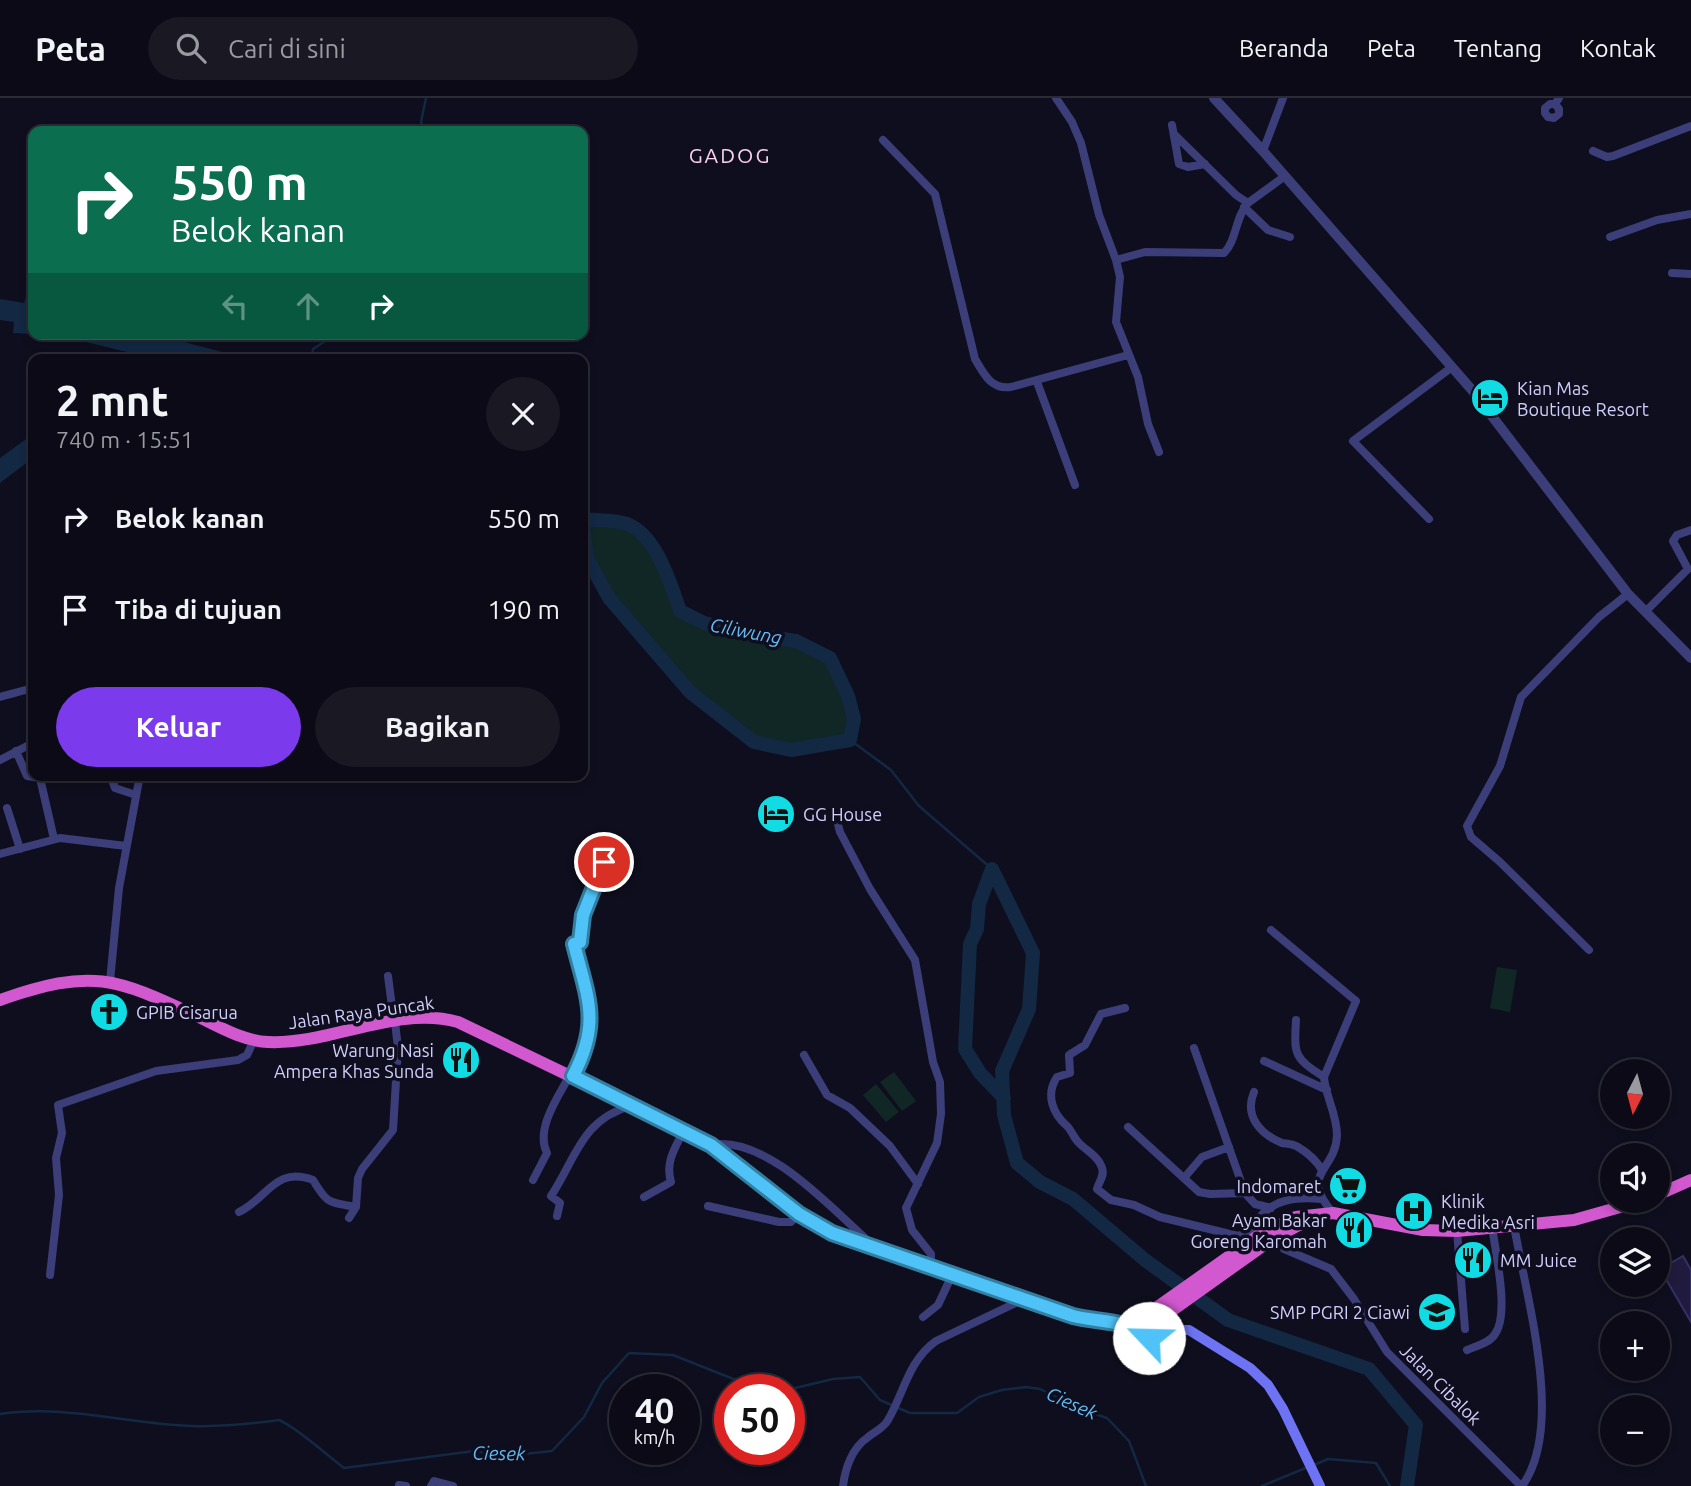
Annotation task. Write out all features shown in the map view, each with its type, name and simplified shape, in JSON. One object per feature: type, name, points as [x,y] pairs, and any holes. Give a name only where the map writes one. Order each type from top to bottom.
[{"type":"highway","name":"Jalan Raya Puncak","points":[[0,1000],[61,981],[91,978],[139,989],[224,1029],[267,1042],[425,1017],[458,1022],[634,1105],[711,1145],[799,1214],[847,1240],[931,1265],[1093,1322],[1134,1323]]},
{"type":"highway","points":[[1670,1190],[1691,1181]]},
{"type":"highway","points":[[1134,1323],[1170,1313],[1285,1231],[1325,1214],[1423,1230],[1457,1231],[1574,1220],[1600,1213]]},
{"type":"main road","points":[[1134,1323],[1137,1335],[1149,1338],[1189,1330],[1250,1368],[1276,1396],[1319,1483]]},
{"type":"street","points":[[1056,98],[1072,122],[1081,143],[1100,215],[1116,260],[1120,277],[1116,317],[1138,377],[1148,424],[1159,452]]},
{"type":"street","points":[[1214,98],[1264,151],[1452,367],[1628,594],[1691,658]]},
{"type":"street","points":[[1264,151],[1283,98]]},
{"type":"street","points":[[1593,151],[1607,157],[1613,156],[1691,126]]},
{"type":"street","points":[[1205,164],[1181,166],[1173,129],[1268,230],[1290,237]]},
{"type":"street","points":[[883,140],[935,194],[975,359],[985,376],[996,386],[1005,388],[1037,382],[1128,355]]},
{"type":"street","points":[[1116,260],[1145,252],[1173,250],[1224,253],[1246,205],[1285,176]]},
{"type":"street","points":[[1610,237],[1657,219],[1691,214]]},
{"type":"street","points":[[1672,273],[1691,274]]},
{"type":"street","points":[[1429,519],[1353,441],[1452,367]]},
{"type":"street","points":[[1037,382],[1075,485]]},
{"type":"street","points":[[1646,611],[1688,569],[1673,541],[1680,534],[1691,530]]},
{"type":"street","points":[[1589,950],[1500,862],[1471,838],[1467,826],[1500,765],[1521,697],[1598,617],[1628,594]]},
{"type":"street","points":[[0,697],[28,689]]},
{"type":"street","points":[[0,760],[28,745]]},
{"type":"street","points":[[16,751],[28,776]]},
{"type":"street","points":[[41,781],[54,839]]},
{"type":"street","points":[[113,781],[116,788],[136,795]]},
{"type":"street","points":[[110,981],[119,888],[139,781]]},
{"type":"street","points":[[7,808],[20,849]]},
{"type":"street","points":[[836,817],[840,832],[870,889],[915,960],[941,1096],[937,1143],[908,1200],[906,1215],[912,1230],[931,1254],[931,1265]]},
{"type":"street","points":[[0,854],[54,839],[88,840],[126,846]]},
{"type":"street","points":[[533,1180],[547,1153],[543,1145],[546,1120],[588,1046],[590,1023],[586,986],[574,944],[580,942],[583,915],[602,866]]},
{"type":"street","points":[[1271,930],[1356,1001],[1324,1077],[1332,1100],[1337,1133],[1335,1146],[1322,1170],[1318,1185],[1325,1214]]},
{"type":"street","points":[[349,1219],[356,1208],[358,1178],[362,1169],[393,1130],[396,1119],[398,1048],[388,976]]},
{"type":"street","points":[[1125,1008],[1101,1014],[1085,1045],[1069,1055],[1070,1073],[1056,1079],[1052,1089],[1052,1108],[1057,1118],[1101,1165],[1103,1176],[1098,1191],[1109,1199],[1134,1205],[1160,1217],[1235,1236],[1250,1231],[1271,1208],[1295,1197],[1321,1199]]},
{"type":"street","points":[[1296,1020],[1294,1049],[1298,1058],[1324,1077]]},
{"type":"street","points":[[50,1275],[59,1195],[56,1158],[62,1133],[58,1105],[156,1071],[238,1060],[247,1055],[254,1040]]},
{"type":"street","points":[[1194,1048],[1245,1193],[1255,1204],[1271,1208]]},
{"type":"street","points":[[804,1055],[827,1095],[850,1108],[890,1146],[918,1184]]},
{"type":"street","points":[[1265,1061],[1327,1090]]},
{"type":"street","points":[[1254,1092],[1249,1108],[1252,1118],[1274,1138],[1296,1146],[1312,1157],[1322,1170]]},
{"type":"street","points":[[558,1216],[560,1203],[551,1196],[591,1129],[611,1111],[634,1105]]},
{"type":"street","points":[[1128,1127],[1199,1192],[1245,1193]]},
{"type":"street","points":[[643,1197],[671,1182],[668,1173],[670,1158],[684,1130]]},
{"type":"street","points":[[711,1145],[740,1145],[760,1154],[800,1181],[865,1238]]},
{"type":"street","points":[[1184,1178],[1202,1157],[1229,1147]]},
{"type":"street","points":[[239,1212],[255,1202],[279,1179],[298,1177],[313,1180],[320,1195],[327,1201],[356,1208]]},
{"type":"street","points":[[708,1206],[779,1222],[790,1222],[799,1214]]},
{"type":"street","name":"Jalan Cibalok","points":[[1284,1249],[1331,1269],[1356,1302],[1387,1352],[1521,1486],[1532,1471],[1542,1393],[1529,1301],[1514,1225]]},
{"type":"street","points":[[1467,1350],[1492,1338],[1499,1326],[1500,1291],[1492,1226]]},
{"type":"street","points":[[1457,1231],[1465,1329]]},
{"type":"street","points":[[923,1317],[938,1305],[954,1273]]},
{"type":"street","points":[[843,1486],[859,1444],[887,1424],[903,1383],[929,1346],[1024,1299]]},
{"type":"street","points":[[431,1486],[434,1481],[453,1486]]},
{"type":"green space","points":[[588,519],[622,522],[638,530],[655,549],[681,611],[704,623],[747,634],[796,641],[830,658],[848,696],[854,719],[850,740],[791,750],[754,742],[690,692],[609,598],[588,560]]},
{"type":"green space","points":[[1497,967],[1517,970],[1510,1012],[1490,1008]]},
{"type":"green space","points":[[894,1072],[916,1101],[902,1111],[880,1082]]},
{"type":"green space","points":[[876,1084],[899,1112],[886,1122],[863,1095]]},
{"type":"water","points":[[27,294],[28,334],[13,333],[14,322],[0,320],[0,299],[24,303]]},
{"type":"water","points":[[78,340],[177,340],[230,354],[135,354]]},
{"type":"water","points":[[28,438],[28,462],[0,483],[0,458]]},
{"type":"building","name":"Indomaret","points":[[1345,1175],[1357,1179],[1351,1197],[1339,1193]]},
{"type":"building","name":"Klinik Medika Asri","points":[[1408,1202],[1424,1207],[1420,1220],[1404,1215]]},
{"type":"building","points":[[1683,1256],[1691,1270],[1691,1322],[1670,1286],[1670,1263]]},
{"type":"waterway","points":[[422,126],[426,98]]},
{"type":"waterway","points":[[312,354],[313,349],[327,340]]},
{"type":"waterway","name":"Ciliwung","points":[[588,519],[622,522],[647,539],[661,562],[680,611],[704,623],[747,634],[796,641],[830,658],[848,696],[854,719],[850,740],[791,750],[754,742],[690,692],[609,598],[588,560]]},
{"type":"waterway","name":"Ciliwung","points":[[850,740],[891,770],[919,806],[992,869]]},
{"type":"waterway","points":[[992,869],[1033,953],[1029,1009],[1002,1071],[1004,1115],[1017,1163],[1040,1182],[1073,1199],[1145,1260],[1228,1320],[1369,1369],[1416,1425],[1407,1486]]},
{"type":"waterway","points":[[992,869],[979,904],[977,929],[970,944],[965,1049],[980,1073],[1004,1098]]},
{"type":"waterway","name":"Ciesek","points":[[0,1414],[48,1411],[193,1426],[279,1420],[303,1435],[344,1468],[474,1451],[505,1456],[552,1451],[584,1417],[602,1383],[629,1353],[673,1355],[741,1382],[791,1389],[833,1379],[860,1377],[880,1400],[910,1413],[957,1413],[979,1397],[1002,1390],[1026,1387],[1040,1389],[1083,1410],[1107,1418],[1129,1441],[1146,1486]]},
{"type":"waterway","points":[[1314,1465],[1328,1459],[1376,1463],[1390,1486]]},
{"type":"waterway","name":"Ciesek","points":[[1262,1486],[1308,1467]]},
{"type":"place","name":"Kian Mas Boutique Resort","points":[[1490,398]]},
{"type":"place","name":"GG House","points":[[776,814]]},
{"type":"place","name":"GPIB Cisarua","points":[[109,1012]]},
{"type":"place","name":"Warung Nasi Ampera Khas Sunda","points":[[461,1060]]},
{"type":"place","name":"Indomaret","points":[[1348,1186]]},
{"type":"place","name":"Klinik Medika Asri","points":[[1414,1211]]},
{"type":"place","name":"Ayam Bakar Goreng Karomah","points":[[1354,1230]]},
{"type":"place","name":"MM Juice","points":[[1473,1260]]},
{"type":"place","name":"SMP PGRI 2 Ciawi","points":[[1437,1312]]},
{"type":"district","name":"GADOG","points":[[730,155]]},
{"type":"route","points":[[604,862],[583,915],[580,942],[574,944],[586,986],[590,1023],[588,1046],[573,1076],[664,1119],[711,1145],[799,1214],[847,1240],[931,1265],[1050,1309],[1093,1322],[1125,1325],[1137,1335],[1149,1338]]}]
